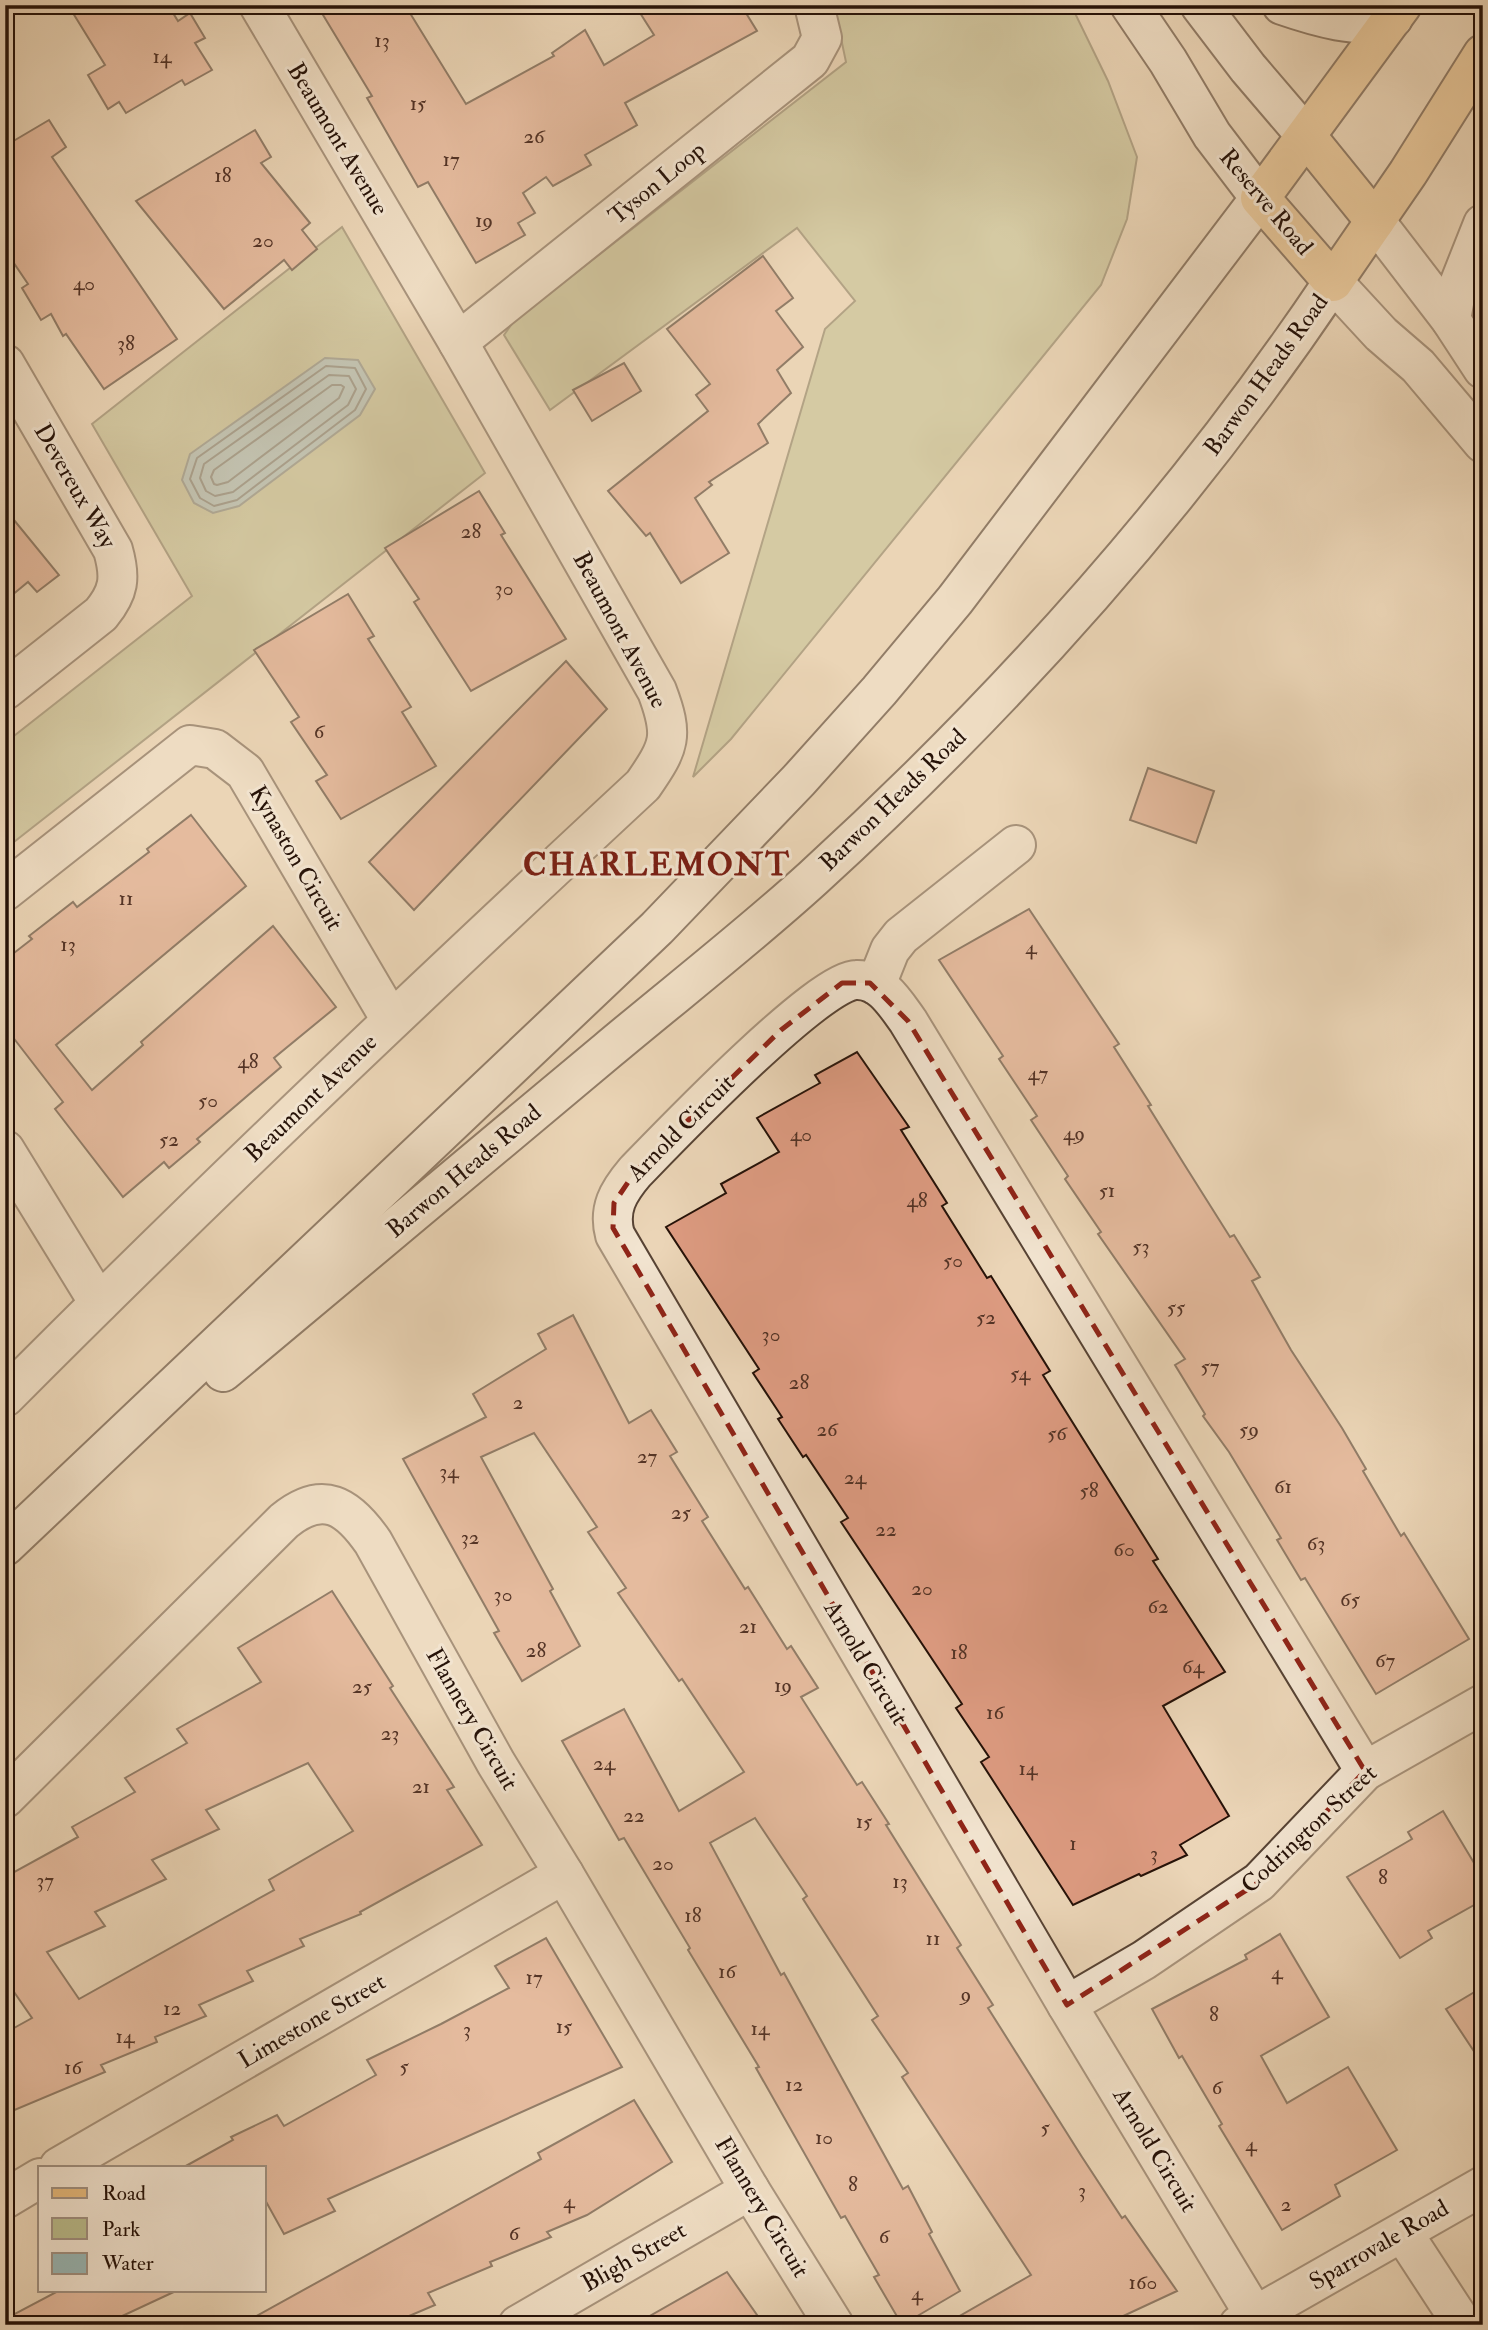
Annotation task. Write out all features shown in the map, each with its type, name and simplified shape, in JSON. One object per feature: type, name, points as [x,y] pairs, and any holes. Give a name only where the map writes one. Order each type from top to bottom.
[{"type":"main road","name":"Barwon Heads Road","points":[[1260,198],[1397,12]]},
{"type":"main road","name":"Barwon Heads Road","points":[[1333,282],[1483,54]]},
{"type":"main road","points":[[1307,137],[1375,221]]},
{"type":"main road","name":"Reserve Road","points":[[1260,198],[1333,282]]},
{"type":"street","name":"Beaumont Avenue","points":[[5,1397],[391,1020],[643,785],[662,757],[668,737],[666,713],[657,691],[458,342],[259,5]]},
{"type":"street","name":"Tyson Loop","points":[[458,342],[810,60],[822,38],[814,5]]},
{"type":"street","name":"Reserve Road","points":[[1130,5],[1168,61],[1212,135],[1260,198]]},
{"type":"street","points":[[1200,5],[1248,68],[1307,137]]},
{"type":"street","points":[[1282,5],[1354,23],[1374,23],[1397,12]]},
{"type":"street","name":"Barwon Heads Road","points":[[5,1546],[657,928],[799,779],[879,691],[955,600],[1260,198]]},
{"type":"street","points":[[1375,221],[1451,320],[1483,369]]},
{"type":"street","points":[[1451,320],[1456,292],[1483,224]]},
{"type":"street","name":"Reserve Road","points":[[1333,282],[1381,334],[1418,366],[1483,443]]},
{"type":"street","name":"Barwon Heads Road","points":[[5,1555],[812,878],[959,737],[1044,648],[1120,562],[1242,411],[1333,282]]},
{"type":"street","name":"Devereux Way","points":[[5,364],[114,550],[119,569],[118,585],[112,601],[101,614],[5,690]]},
{"type":"street","name":"Kynaston Circuit","points":[[5,891],[190,745],[215,749],[246,772],[391,1020]]},
{"type":"street","points":[[1016,845],[901,936],[890,950],[876,985],[892,999],[913,1028],[1365,1771]]},
{"type":"street","name":"Arnold Circuit","points":[[876,985],[858,979],[842,983],[823,994],[780,1030],[635,1172],[616,1199],[613,1228],[618,1243],[1068,2005],[1247,2320]]},
{"type":"street","points":[[5,1150],[99,1303]]},
{"type":"street","name":"Flannery Circuit","points":[[5,1798],[284,1521],[304,1508],[322,1504],[334,1505],[354,1516],[373,1542],[496,1763],[750,2190],[834,2325]]},
{"type":"street","name":"Codrington Street","points":[[1068,2005],[1144,1960],[1259,1882],[1365,1771],[1483,1703]]},
{"type":"street","name":"Limestone Street","points":[[61,2166],[564,1874]]},
{"type":"street","points":[[5,2199],[38,2179]]},
{"type":"street","name":"Sparrovale Road","points":[[1247,2320],[1483,2186]]},
{"type":"street","name":"Bligh Street","points":[[518,2325],[750,2190]]},
{"type":"street","points":[[1402,2233],[1463,2325]]},
{"type":"highlighted area","points":[[842,983],[870,983],[908,1021],[1365,1771],[1259,1882],[1067,2005],[613,1228],[614,1203],[635,1172],[781,1030]]},
{"type":"green space","points":[[834,5],[1071,5],[1108,81],[1137,157],[1127,219],[1101,285],[731,739],[693,777],[825,329],[855,301],[797,228],[550,410],[504,335],[514,321],[846,62]]},
{"type":"green space","points":[[342,227],[485,473],[5,849],[5,743],[192,596],[92,424]]},
{"type":"water","points":[[325,358],[358,360],[375,389],[360,415],[239,506],[213,513],[194,503],[182,480],[190,454]]},
{"type":"building","points":[[68,5],[168,5],[178,21],[190,13],[205,38],[195,43],[212,70],[185,85],[182,80],[126,113],[119,102],[108,109],[88,75],[105,65]]},
{"type":"building","points":[[317,5],[405,5],[466,104],[554,56],[552,53],[585,30],[604,65],[654,35],[635,5],[741,5],[757,31],[625,103],[637,125],[585,155],[591,165],[553,186],[546,177],[523,193],[535,213],[518,223],[525,235],[476,263],[428,182],[418,187],[367,98],[372,96]]},
{"type":"building","points":[[49,120],[66,147],[52,157],[177,339],[104,389],[66,334],[63,336],[51,314],[41,320],[22,288],[28,284],[5,250],[5,146]]},
{"type":"building","points":[[255,130],[271,157],[261,163],[310,223],[302,230],[317,249],[292,270],[284,260],[224,309],[136,201]]},
{"type":"building","points":[[763,256],[793,298],[776,311],[803,347],[777,370],[791,393],[758,424],[768,443],[709,482],[712,485],[695,498],[729,553],[681,583],[650,533],[646,536],[608,491],[708,411],[696,395],[710,384],[667,329]]},
{"type":"building","points":[[624,363],[641,391],[592,421],[573,390]]},
{"type":"building","points":[[479,491],[505,533],[501,535],[566,639],[471,691],[414,602],[419,599],[385,548]]},
{"type":"building","points":[[5,509],[59,575],[37,592],[28,582],[5,601]]},
{"type":"building","points":[[348,594],[374,636],[368,639],[411,707],[402,712],[436,766],[341,819],[316,781],[327,775],[291,722],[299,717],[254,650]]},
{"type":"building","points":[[566,661],[607,709],[414,910],[369,862]]},
{"type":"building","points":[[1148,768],[1214,791],[1196,843],[1130,820]]},
{"type":"building","points":[[191,815],[246,886],[56,1045],[92,1090],[143,1045],[141,1042],[273,926],[336,1007],[274,1058],[281,1067],[197,1139],[200,1142],[169,1168],[164,1162],[123,1197],[55,1109],[63,1102],[5,1027],[5,960],[32,939],[29,936],[73,902],[77,907],[149,852],[147,849]]},
{"type":"building","points":[[1029,909],[1119,1044],[1114,1047],[1151,1105],[1148,1106],[1230,1237],[1234,1235],[1260,1277],[1252,1281],[1291,1350],[1342,1428],[1366,1469],[1363,1471],[1401,1536],[1404,1533],[1469,1639],[1376,1694],[1305,1578],[1301,1580],[1277,1540],[1281,1538],[1229,1452],[1203,1416],[1205,1414],[1175,1365],[1185,1359],[1098,1234],[1101,1232],[1065,1179],[1068,1176],[1031,1120],[1037,1116],[999,1059],[1003,1056],[939,960]]},
{"type":"building","points":[[857,1052],[909,1127],[901,1130],[947,1203],[942,1206],[987,1278],[991,1276],[1050,1371],[1043,1375],[1158,1559],[1153,1561],[1225,1672],[1163,1706],[1229,1816],[1180,1845],[1187,1855],[1073,1905],[981,1762],[989,1757],[956,1708],[962,1704],[841,1522],[848,1518],[778,1419],[782,1417],[753,1373],[759,1369],[666,1227],[726,1193],[721,1184],[779,1152],[757,1118],[820,1083],[815,1075]]},
{"type":"building","points":[[573,1315],[629,1423],[651,1410],[677,1452],[670,1456],[708,1517],[702,1521],[745,1589],[748,1587],[787,1649],[791,1646],[818,1688],[801,1697],[857,1785],[862,1782],[889,1824],[886,1825],[961,1945],[957,1948],[993,2005],[988,2008],[1082,2157],[1122,2218],[1125,2216],[1177,2291],[1104,2325],[944,2325],[1031,2275],[902,2077],[908,2073],[872,2020],[878,2016],[803,1899],[807,1896],[755,1818],[710,1843],[781,1975],[784,1973],[903,2189],[908,2186],[932,2232],[929,2234],[960,2291],[902,2325],[874,2277],[879,2275],[845,2216],[841,2218],[756,2068],[759,2067],[688,1950],[690,1948],[624,1838],[619,1840],[562,1741],[624,1709],[679,1811],[744,1772],[682,1679],[679,1681],[618,1593],[626,1588],[588,1532],[597,1527],[534,1433],[481,1457],[553,1589],[550,1591],[580,1646],[522,1681],[494,1633],[499,1631],[403,1459],[486,1417],[473,1394],[546,1349],[538,1334]]},
{"type":"building","points":[[332,1591],[454,1787],[447,1790],[482,1845],[360,1912],[361,1914],[300,1939],[304,1946],[247,1971],[253,1981],[199,2005],[206,2016],[155,2037],[157,2042],[101,2065],[105,2072],[5,2114],[5,2033],[32,2018],[5,1979],[5,1877],[78,1837],[72,1827],[135,1792],[125,1778],[187,1743],[177,1729],[261,1682],[238,1648]],"holes":[[[308,1763],[353,1831],[269,1880],[274,1890],[79,1999],[47,1952],[105,1926],[95,1912],[166,1879],[152,1860],[219,1829],[206,1810]]]},
{"type":"building","points":[[1443,1811],[1483,1878],[1483,1900],[1428,1931],[1432,1938],[1400,1958],[1347,1877],[1412,1839],[1408,1832]]},
{"type":"building","points":[[1280,1934],[1329,2017],[1261,2056],[1287,2103],[1348,2067],[1397,2150],[1335,2185],[1340,2196],[1282,2230],[1152,2009],[1247,1959],[1245,1955]]},
{"type":"building","points":[[546,1938],[622,2067],[328,2199],[335,2211],[284,2234],[266,2202],[266,2166],[186,2166],[233,2140],[231,2137],[277,2115],[284,2126],[376,2075],[367,2060],[509,1988],[495,1966]]},
{"type":"building","points":[[1483,1987],[1483,2065],[1446,2009]]},
{"type":"building","points":[[634,2100],[672,2162],[587,2215],[547,2232],[551,2237],[490,2262],[492,2266],[428,2293],[435,2305],[388,2325],[240,2325],[541,2159],[538,2153]]},
{"type":"building","points":[[727,2272],[764,2325],[634,2325]]},
{"type":"building","points":[[56,2292],[174,2292],[103,2325],[5,2325],[5,2319]]},
{"type":"district","name":"CHARLEMONT","points":[[657,865]]}]
